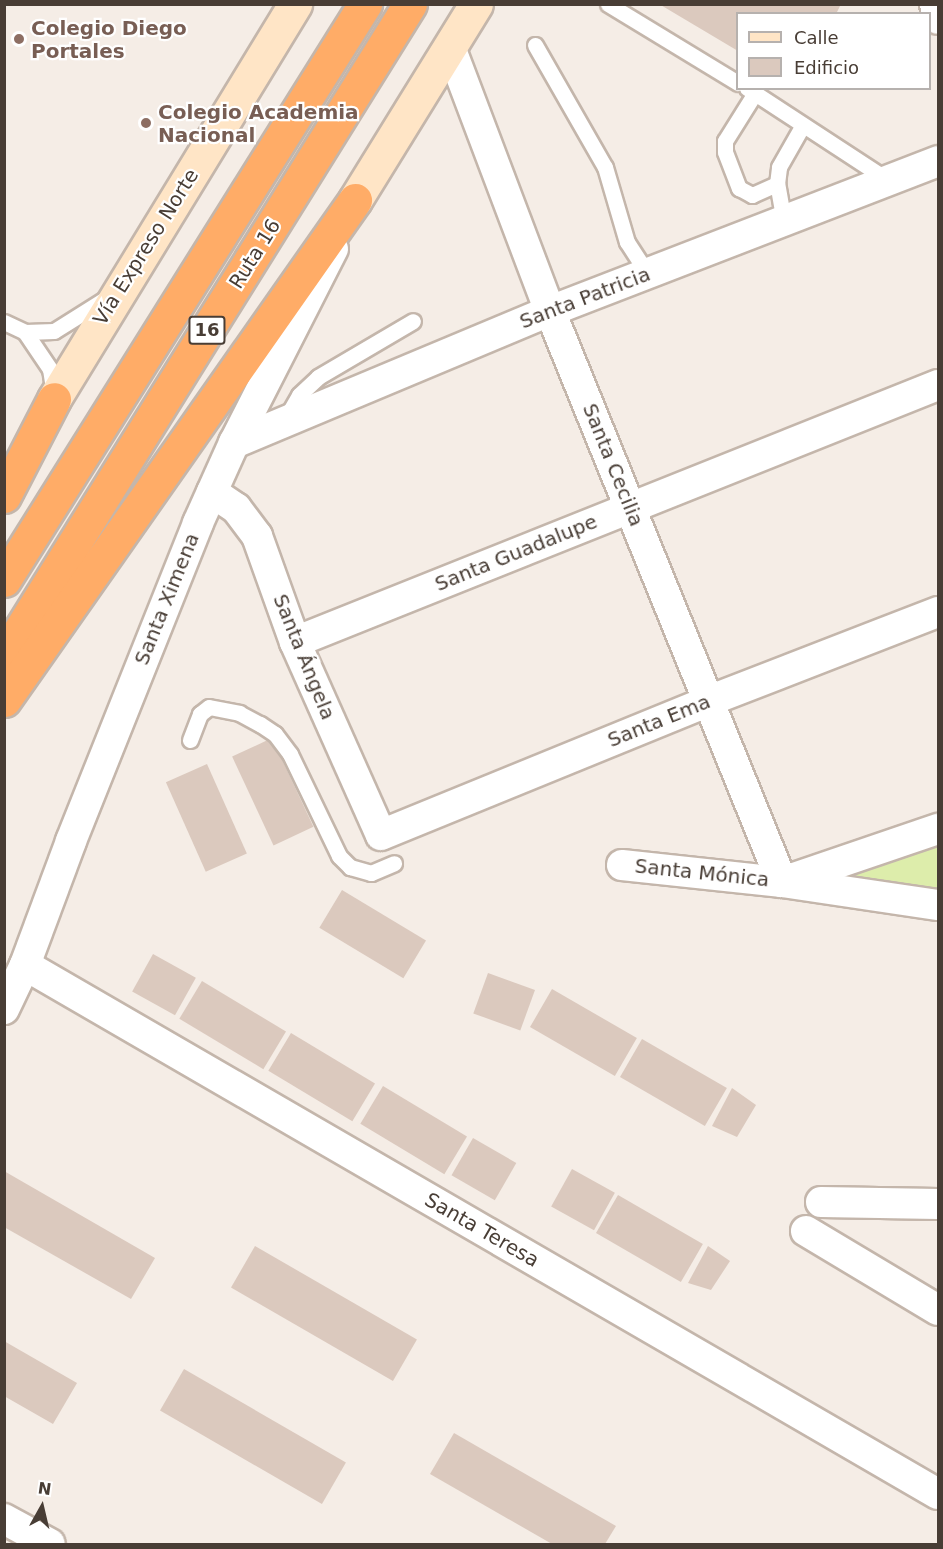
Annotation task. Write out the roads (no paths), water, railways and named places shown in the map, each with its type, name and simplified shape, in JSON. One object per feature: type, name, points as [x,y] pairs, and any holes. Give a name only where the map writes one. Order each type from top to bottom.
[{"type":"highway","name":"Ruta 16","points":[[4,580],[365,4]]},
{"type":"highway","name":"Ruta 16","points":[[4,656],[410,4]]},
{"type":"highway","points":[[4,700],[355,200]]},
{"type":"highway","points":[[4,496],[54,399]]},
{"type":"main road","name":"Vía Expreso Norte","points":[[54,399],[295,4]]},
{"type":"main road","points":[[355,200],[476,4]]},
{"type":"street","points":[[935,4],[939,19]]},
{"type":"street","name":"Santa Cecilia","points":[[450,47],[550,311],[711,700],[782,882]]},
{"type":"street","name":"Santa Patricia","points":[[234,443],[550,311],[939,161]]},
{"type":"street","name":"Santa Ximena","points":[[4,1009],[26,965],[144,654],[212,492],[355,200]]},
{"type":"street","name":"Santa Guadalupe","points":[[295,642],[939,385]]},
{"type":"street","name":"Santa Ángela","points":[[212,492],[236,508],[257,536],[295,642],[381,835]]},
{"type":"street","name":"Santa Ema","points":[[381,835],[711,700],[939,612]]},
{"type":"street","name":"Santa Mónica","points":[[782,882],[939,829]]},
{"type":"street","name":"Santa Mónica","points":[[622,865],[782,882],[939,905]]},
{"type":"street","name":"Santa Teresa","points":[[26,965],[939,1494]]},
{"type":"street","points":[[821,1202],[939,1204]]},
{"type":"street","points":[[806,1231],[939,1310]]},
{"type":"street","points":[[4,1520],[50,1545]]},
{"type":"lane","points":[[608,4],[736,82]]},
{"type":"lane","points":[[535,45],[605,166],[627,242],[648,274]]},
{"type":"lane","points":[[777,184],[752,195],[739,188],[725,152],[725,141],[751,91],[889,181]]},
{"type":"lane","points":[[784,222],[777,184],[779,167],[803,125]]},
{"type":"lane","points":[[4,322],[25,332],[54,332],[120,290]]},
{"type":"lane","points":[[284,421],[299,395],[318,376],[413,321]]},
{"type":"lane","points":[[25,332],[50,369],[54,399]]},
{"type":"lane","points":[[190,740],[200,714],[209,707],[239,713],[260,724],[275,734],[290,754],[339,856],[350,867],[371,873],[394,863]]},
{"type":"place","name":"Colegio Diego Portales","points":[[19,39]]},
{"type":"place","name":"Colegio Academia Nacional","points":[[146,123]]}]
